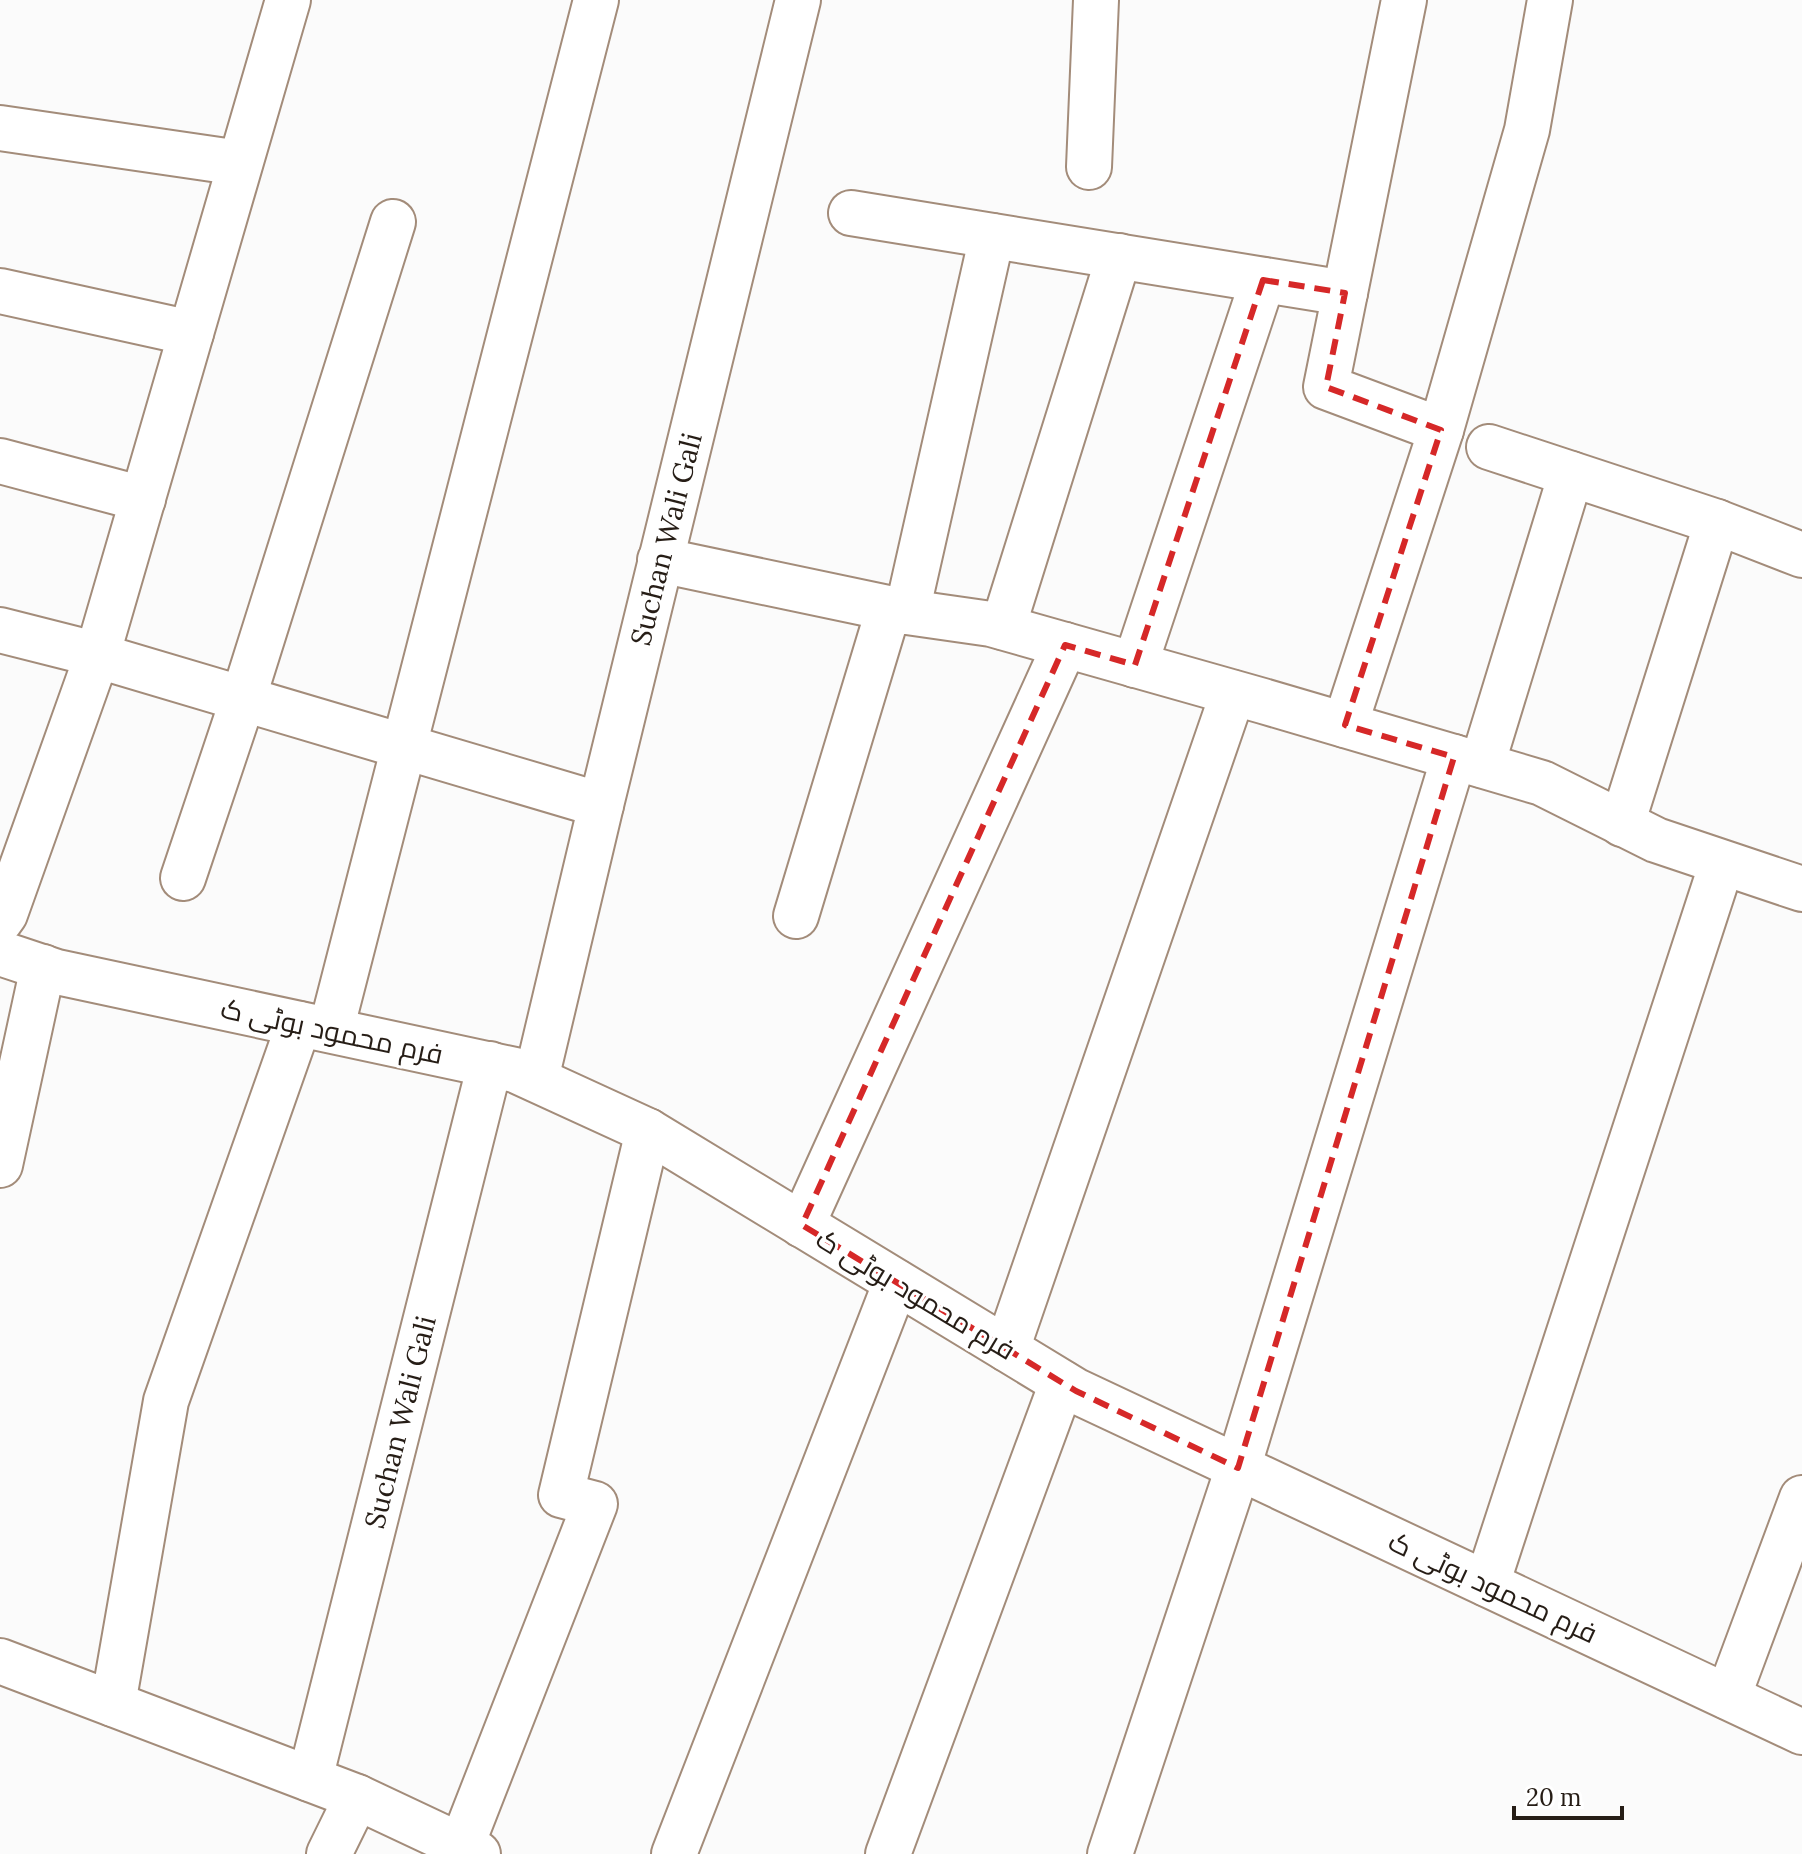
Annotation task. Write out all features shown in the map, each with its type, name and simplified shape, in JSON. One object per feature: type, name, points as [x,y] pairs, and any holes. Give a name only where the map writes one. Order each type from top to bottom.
[{"type":"street","points":[[0,921],[97,656],[288,0]]},
{"type":"street","points":[[113,1704],[166,1401],[315,1027],[404,747],[596,0]]},
{"type":"street","name":"Suchan Wali Gali","points":[[536,1079],[798,0]]},
{"type":"street","points":[[1089,167],[1096,0]]},
{"type":"street","points":[[1404,0],[1326,387],[1441,430]]},
{"type":"street","points":[[1345,725],[1441,430],[1527,130],[1550,0]]},
{"type":"street","points":[[0,128],[240,163]]},
{"type":"street","points":[[851,213],[1345,293]]},
{"type":"street","points":[[183,878],[243,699],[393,222]]},
{"type":"street","points":[[796,916],[898,610],[992,236]]},
{"type":"street","points":[[1003,627],[1119,256]]},
{"type":"street","points":[[1135,665],[1263,280]]},
{"type":"street","points":[[0,291],[191,333]]},
{"type":"street","points":[[1489,447],[1717,522],[1802,555]]},
{"type":"street","points":[[0,461],[143,499]]},
{"type":"street","points":[[1110,1854],[1468,761],[1571,474]]},
{"type":"street","points":[[1622,824],[1717,522]]},
{"type":"street","points":[[660,560],[898,610],[1003,627],[1345,725],[1542,783],[1656,840],[1802,889]]},
{"type":"street","points":[[0,630],[601,805]]},
{"type":"street","points":[[802,1225],[1065,645]]},
{"type":"street","points":[[1007,1349],[1233,693]]},
{"type":"street","points":[[1487,1584],[1722,863]]},
{"type":"street","name":"فرم محمود بوٹی ک","points":[[0,953],[43,967],[490,1064],[536,1079],[648,1131],[1062,1383],[1802,1732]]},
{"type":"street","points":[[0,1165],[43,967]]},
{"type":"street","name":"Suchan Wali Gali","points":[[310,1779],[490,1064]]},
{"type":"street","points":[[0,1661],[357,1797],[470,1851],[595,1504],[561,1495],[648,1131]]},
{"type":"street","points":[[674,1854],[896,1282]]},
{"type":"street","points":[[888,1854],[1062,1383]]},
{"type":"street","points":[[1728,1697],[1802,1498]]},
{"type":"street","points":[[329,1854],[357,1797]]},
{"type":"highlighted area","points":[[1263,280],[1345,293],[1326,387],[1441,430],[1345,725],[1454,757],[1238,1468],[1076,1391],[802,1225],[1065,645],[1135,665]]}]
